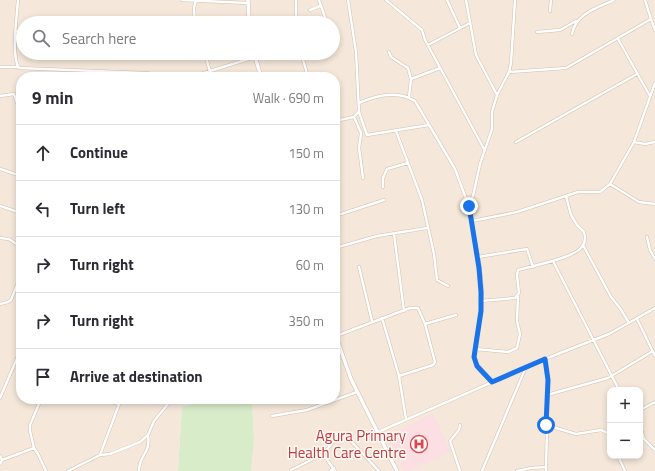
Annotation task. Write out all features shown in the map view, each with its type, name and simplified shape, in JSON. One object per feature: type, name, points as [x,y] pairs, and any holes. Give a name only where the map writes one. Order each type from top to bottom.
[{"type":"street","points":[[17,16],[18,0]]},
{"type":"street","points":[[182,0],[248,1],[249,16]]},
{"type":"street","points":[[296,0],[296,16]]},
{"type":"street","points":[[319,0],[324,16]]},
{"type":"street","points":[[348,0],[356,52],[359,111],[368,136],[429,125]]},
{"type":"street","points":[[386,0],[421,28],[440,68],[485,149]]},
{"type":"street","points":[[448,0],[460,28]]},
{"type":"street","points":[[466,0],[476,55],[496,95]]},
{"type":"street","points":[[468,205],[473,196],[485,149],[492,129],[492,112],[496,95],[509,72],[512,56],[515,0]]},
{"type":"street","points":[[550,11],[551,0]]},
{"type":"street","points":[[537,32],[560,30],[598,6],[614,0]]},
{"type":"street","points":[[645,0],[655,30]]},
{"type":"street","points":[[195,16],[194,8],[196,1]]},
{"type":"street","points":[[310,10],[320,6]]},
{"type":"street","points":[[572,34],[573,27],[578,20]]},
{"type":"street","points":[[509,72],[566,68],[652,21]]},
{"type":"street","points":[[428,45],[470,23]]},
{"type":"street","points":[[618,39],[650,96]]},
{"type":"street","points":[[389,52],[391,57],[408,68],[411,79],[409,97]]},
{"type":"street","points":[[18,60],[18,67]]},
{"type":"street","points":[[207,60],[210,72],[242,60]]},
{"type":"street","points":[[256,60],[260,72]]},
{"type":"street","points":[[303,60],[307,72]]},
{"type":"street","points":[[0,67],[114,72]]},
{"type":"street","points":[[411,79],[440,68]]},
{"type":"street","points":[[516,142],[637,74]]},
{"type":"street","points":[[472,221],[517,212],[582,191],[600,192],[610,184],[634,142],[655,83]]},
{"type":"street","points":[[0,96],[14,94],[16,100]]},
{"type":"street","points":[[359,102],[389,95],[409,97],[419,105],[455,169],[468,205],[478,257],[481,301],[475,349],[475,362],[492,382]]},
{"type":"street","points":[[340,120],[354,117],[359,111]]},
{"type":"street","points":[[354,117],[361,133],[359,148],[363,178]]},
{"type":"street","points":[[396,130],[422,200],[434,254],[437,280],[448,286]]},
{"type":"street","points":[[634,142],[645,144],[655,142]]},
{"type":"street","points":[[382,187],[383,178],[387,169],[408,163]]},
{"type":"street","points":[[0,169],[16,174]]},
{"type":"street","points":[[610,184],[640,202],[655,204]]},
{"type":"street","points":[[475,349],[508,352],[516,348],[520,334],[517,321],[517,272],[523,268],[533,267],[578,253],[583,245],[585,236],[584,232],[577,225],[571,215],[566,196]]},
{"type":"street","points":[[340,214],[384,200]]},
{"type":"street","points":[[0,206],[16,211]]},
{"type":"street","points":[[340,246],[361,240],[427,228]]},
{"type":"street","points":[[394,234],[404,311]]},
{"type":"street","points":[[647,237],[650,250],[655,259]]},
{"type":"street","points":[[0,238],[9,239],[16,244]]},
{"type":"street","points":[[583,245],[606,288],[629,324]]},
{"type":"street","points":[[478,257],[527,249],[533,267]]},
{"type":"street","points":[[553,261],[618,387]]},
{"type":"street","points":[[359,267],[372,321]]},
{"type":"street","points":[[0,304],[11,300],[16,288]]},
{"type":"street","points":[[481,301],[515,298],[518,296]]},
{"type":"street","points":[[340,333],[415,307],[418,308],[425,324],[434,356],[433,365],[399,376]]},
{"type":"street","points":[[378,432],[526,367],[629,324],[655,308]]},
{"type":"street","points":[[425,324],[456,315]]},
{"type":"street","points":[[382,318],[399,376],[406,419]]},
{"type":"street","points":[[637,319],[655,356]]},
{"type":"street","points":[[547,395],[612,376],[653,351]]},
{"type":"street","points":[[340,356],[397,471]]},
{"type":"street","points":[[517,471],[531,468],[546,469],[547,395],[545,359]]},
{"type":"street","points":[[0,398],[16,361]]},
{"type":"street","points":[[482,471],[526,367]]},
{"type":"street","points":[[340,398],[357,392]]},
{"type":"street","points":[[643,408],[655,402]]},
{"type":"street","points":[[39,404],[30,425],[34,448],[46,471]]},
{"type":"street","points":[[100,455],[118,404]]},
{"type":"street","points":[[68,471],[100,455],[110,454],[140,442],[148,434],[154,421],[168,404]]},
{"type":"street","points":[[272,416],[307,410],[324,404]]},
{"type":"street","points":[[460,425],[459,430],[450,441],[460,471]]},
{"type":"street","points":[[546,425],[576,434],[601,430],[607,433]]},
{"type":"street","points":[[139,471],[139,463],[148,450],[148,434]]},
{"type":"street","points":[[291,470],[323,454],[338,436],[342,435],[348,438],[379,471]]},
{"type":"street","points":[[643,436],[644,439],[655,450]]},
{"type":"street","points":[[0,464],[2,460],[34,448]]},
{"type":"street","points":[[323,454],[334,470],[330,471]]},
{"type":"street","points":[[0,456],[2,460]]},
{"type":"street","points":[[619,459],[625,471]]},
{"type":"shaded area","points":[[0,0],[655,0],[655,471],[251,471],[254,439],[252,404],[340,404],[340,72],[16,72],[16,404],[191,404],[182,407],[178,471],[0,471]]},
{"type":"shaded area","name":"Agura Primary Health Care Centre","points":[[433,414],[451,452],[410,471],[403,471],[387,435]]},
{"type":"green space","points":[[191,404],[252,404],[254,439],[251,471],[178,471],[182,407]]},
{"type":"place","name":"Agura Primary Health Care Centre","points":[[419,444]]},
{"type":"route","points":[[469,206],[469,215],[472,221],[476,245],[481,292],[481,311],[474,357],[475,362],[492,382],[545,359],[548,380],[546,425]]}]
